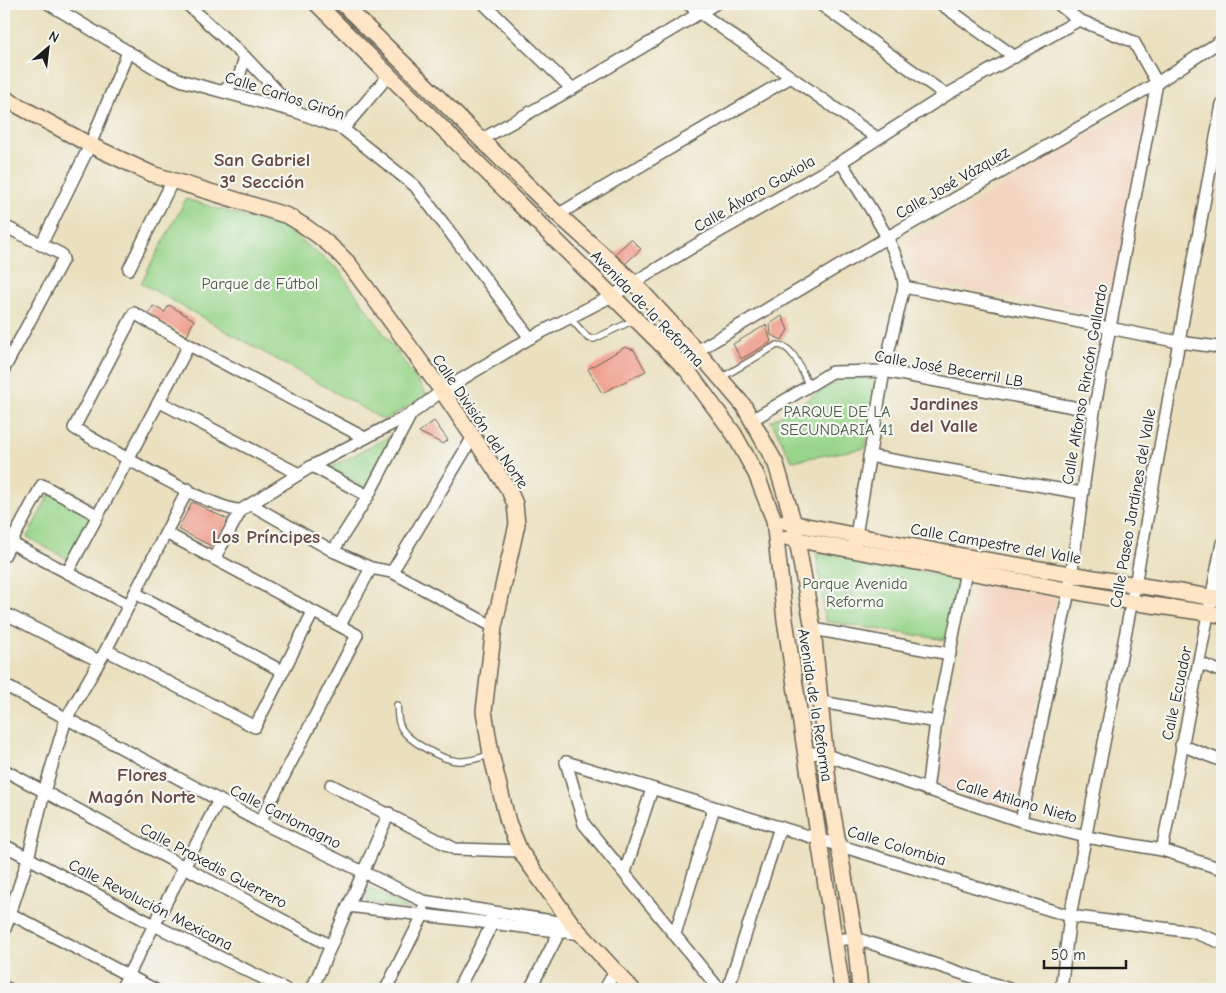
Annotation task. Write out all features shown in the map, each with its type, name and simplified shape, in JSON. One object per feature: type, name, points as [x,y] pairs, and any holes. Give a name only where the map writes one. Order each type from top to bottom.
[{"type":"main road","name":"Avenida de la Reforma","points":[[317,4],[687,370],[734,434],[756,474],[774,520],[777,536],[785,620],[818,838],[836,940],[842,989]]},
{"type":"main road","name":"Avenida de la Reforma","points":[[343,4],[559,214],[633,282],[697,351],[744,406],[776,464],[794,524],[813,629],[826,755],[838,844],[855,938],[860,989]]},
{"type":"main road","name":"Calle División del Norte","points":[[4,98],[90,145],[152,174],[288,216],[320,236],[349,264],[442,391],[509,490],[515,504],[517,524],[494,628],[484,712],[490,754],[508,822],[520,851],[572,930],[616,969],[632,989]]},
{"type":"main road","name":"Calle Campestre del Valle","points":[[774,520],[794,524],[855,543],[966,570],[1131,602],[1216,614]]},
{"type":"main road","name":"Calle Campestre del Valle","points":[[777,536],[855,543],[967,557],[1217,598]]},
{"type":"street","name":"Calle Carlos Girón","points":[[48,4],[160,71],[183,81],[297,112],[343,129],[414,186],[530,338]]},
{"type":"street","points":[[187,4],[245,57],[297,112]]},
{"type":"street","points":[[484,4],[572,89]]},
{"type":"street","points":[[688,4],[876,138]]},
{"type":"street","points":[[482,139],[572,89],[716,4]]},
{"type":"street","points":[[820,4],[946,95]]},
{"type":"street","points":[[941,4],[1015,57]]},
{"type":"street","points":[[1058,4],[1080,20],[1134,42],[1157,83]]},
{"type":"street","name":"Calle Álvaro Gaxiola","points":[[247,508],[312,466],[411,414],[442,391],[530,338],[612,296],[841,162],[946,95],[1080,20]]},
{"type":"street","name":"Calle José Vázquez","points":[[697,351],[886,238],[1157,83],[1222,40]]},
{"type":"street","points":[[41,245],[90,145],[128,52]]},
{"type":"street","points":[[223,91],[239,78],[245,57]]},
{"type":"street","points":[[343,129],[389,75]]},
{"type":"street","points":[[559,214],[791,77]]},
{"type":"street","name":"Calle Alfonso Rincón Gallardo","points":[[1021,821],[1069,591],[1094,411],[1157,83]]},
{"type":"street","name":"Calle Paseo Jardines del Valle","points":[[1060,989],[1070,916],[1135,585],[1222,104]]},
{"type":"street","points":[[841,162],[886,238],[904,275],[904,287],[884,371],[855,543]]},
{"type":"street","points":[[129,269],[173,180]]},
{"type":"street","points":[[4,226],[63,258],[4,369]]},
{"type":"street","points":[[904,287],[1179,342],[1218,347]]},
{"type":"street","points":[[365,438],[189,345],[134,313],[74,428],[227,509],[247,508],[371,568],[392,572],[494,628]]},
{"type":"street","points":[[68,573],[97,515],[160,402],[189,345]]},
{"type":"street","name":"Calle José Becerril LB","points":[[752,420],[832,372],[851,370],[884,371],[1094,411]]},
{"type":"street","points":[[160,402],[299,474]]},
{"type":"street","points":[[334,551],[368,496],[411,414]]},
{"type":"street","points":[[392,572],[473,437]]},
{"type":"street","points":[[869,456],[1082,493]]},
{"type":"street","points":[[312,466],[368,496]]},
{"type":"street","points":[[4,556],[42,485],[97,515]]},
{"type":"street","points":[[4,932],[7,912],[28,859],[44,792],[66,719],[106,650],[188,489]]},
{"type":"street","points":[[214,559],[247,508]]},
{"type":"street","points":[[166,533],[357,635],[260,822]]},
{"type":"street","points":[[11,543],[129,605]]},
{"type":"street","name":"Calle Ecuador","points":[[1162,850],[1181,745],[1200,663],[1216,614],[1222,543]]},
{"type":"street","points":[[340,625],[371,568]]},
{"type":"street","points":[[927,790],[936,722],[966,570]]},
{"type":"street","points":[[135,593],[282,671]]},
{"type":"street","points":[[106,650],[254,726],[314,612]]},
{"type":"street","points":[[4,613],[99,661]]},
{"type":"street","points":[[813,629],[950,654]]},
{"type":"street","points":[[1200,663],[1222,672]]},
{"type":"street","name":"Calle Carlomagno","points":[[4,685],[260,822],[423,901],[490,912],[572,930]]},
{"type":"street","points":[[821,702],[936,722]]},
{"type":"street","points":[[1181,745],[1222,762]]},
{"type":"street","name":"Calle Atilano Nieto","points":[[806,752],[826,755],[1021,821],[1086,837],[1162,850],[1222,869]]},
{"type":"street","name":"Calle Colombia","points":[[625,872],[584,824],[566,762],[1070,916],[1193,932],[1222,942]]},
{"type":"street","name":"Calle Praxedis Guerrero","points":[[4,770],[331,946]]},
{"type":"street","points":[[331,785],[455,849],[520,851]]},
{"type":"street","points":[[652,789],[625,872],[718,989]]},
{"type":"street","points":[[121,989],[219,800]]},
{"type":"street","points":[[674,934],[714,808]]},
{"type":"street","points":[[312,989],[389,814]]},
{"type":"street","points":[[728,989],[780,827]]},
{"type":"street","name":"Calle Revolución Mexicana","points":[[4,845],[154,925],[285,989]]},
{"type":"street","points":[[386,989],[423,915],[423,901]]},
{"type":"street","points":[[348,906],[492,924],[572,930]]},
{"type":"street","points":[[7,912],[154,989]]},
{"type":"street","points":[[458,989],[492,924],[490,912]]},
{"type":"street","points":[[530,989],[572,930]]},
{"type":"street","points":[[836,940],[855,938],[1009,989]]},
{"type":"street","points":[[605,989],[616,969]]},
{"type":"street","points":[[4,987],[9,989]]},
{"type":"lane","points":[[570,318],[588,338],[594,338],[635,320]]},
{"type":"lane","points":[[720,379],[777,345],[783,345],[789,349],[809,386]]},
{"type":"lane","points":[[397,705],[399,724],[405,734],[447,759],[459,762],[480,759],[490,754]]},
{"type":"shaded area","points":[[1152,98],[1110,315],[922,282],[906,242]]},
{"type":"shaded area","points":[[977,583],[1056,597],[1018,813],[938,786]]},
{"type":"green space","name":"Parque de Fútbol","points":[[186,199],[286,229],[339,270],[428,396],[384,420],[141,283]]},
{"type":"green space","name":"PARQUE DE LA SECUNDARIA 41","points":[[845,377],[879,380],[865,448],[792,461],[771,421]]},
{"type":"green space","points":[[392,435],[367,489],[330,468]]},
{"type":"green space","points":[[51,492],[95,516],[71,561],[27,537]]},
{"type":"green space","name":"Parque Avenida Reforma","points":[[816,550],[958,579],[946,640],[825,621]]},
{"type":"green space","points":[[367,887],[410,910],[367,902]]},
{"type":"building","points":[[631,239],[641,249],[624,265],[615,254]]},
{"type":"building","points":[[169,305],[194,320],[187,336],[148,315],[153,306],[165,312]]},
{"type":"building","points":[[782,316],[788,330],[782,340],[771,335],[770,324]]},
{"type":"building","points":[[766,325],[771,342],[741,359],[733,344]]},
{"type":"building","points":[[625,347],[634,350],[646,371],[602,393],[588,369]]},
{"type":"building","points":[[434,421],[448,440],[443,444],[419,432]]},
{"type":"building","points":[[192,502],[229,520],[215,548],[178,529]]},
{"type":"district","name":"San Gabriel 3ª Sección","points":[[262,170]]},
{"type":"district","name":"Jardines del Valle","points":[[944,414]]},
{"type":"district","name":"Los Príncipes","points":[[266,536]]},
{"type":"district","name":"Flores Magón Norte","points":[[142,785]]}]
